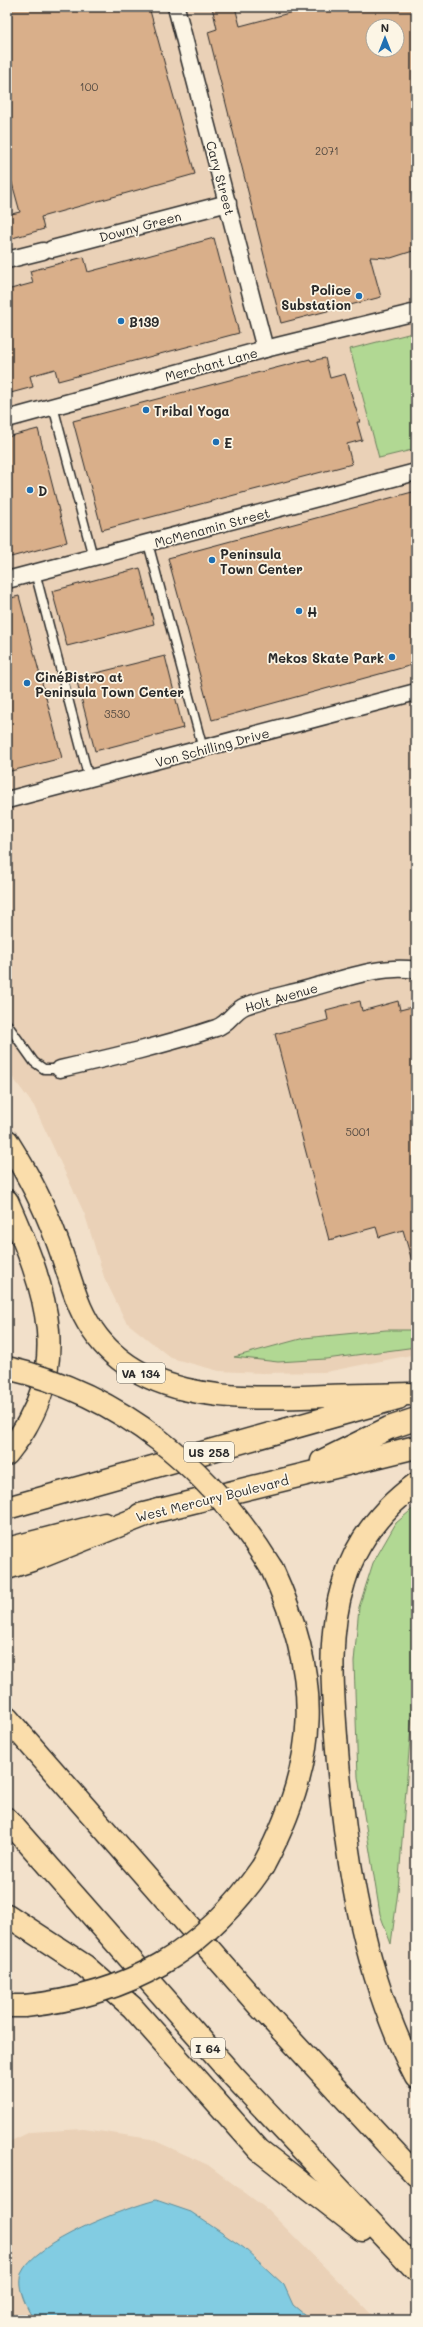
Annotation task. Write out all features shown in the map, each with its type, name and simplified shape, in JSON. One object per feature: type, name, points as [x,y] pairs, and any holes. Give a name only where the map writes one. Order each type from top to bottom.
[{"type":"main road","name":"VA 134","points":[[7,1141],[33,1186],[56,1236],[80,1307],[90,1326],[119,1358],[140,1372],[180,1389],[228,1397],[267,1398],[413,1393]]},
{"type":"main road","points":[[7,1201],[23,1237],[45,1303],[49,1348],[44,1384],[35,1410],[22,1435],[7,1454]]},
{"type":"main road","points":[[7,1368],[49,1380],[97,1400],[137,1423],[190,1465],[227,1503],[251,1534],[272,1568],[297,1629],[308,1690],[305,1754],[296,1791],[282,1831],[263,1866],[248,1888],[220,1919],[185,1950],[160,1965],[94,1994],[56,2003],[16,2006]]},
{"type":"main road","name":"US 258","points":[[7,1508],[413,1393]]},
{"type":"main road","points":[[280,1481],[388,1428],[416,1419]]},
{"type":"main road","name":"West Mercury Boulevard","points":[[7,1549],[158,1510],[416,1447]]},
{"type":"main road","points":[[416,1484],[388,1508],[356,1550],[342,1589],[336,1617],[332,1656],[338,1766],[348,1857],[366,1941],[380,1986],[416,2077]]},
{"type":"main road","points":[[7,1568],[38,1558],[158,1510]]},
{"type":"main road","points":[[7,1710],[13,1725],[259,2006],[416,2176]]},
{"type":"main road","name":"I 64","points":[[7,1819],[234,2077],[416,2271]]},
{"type":"main road","points":[[7,1915],[85,1966],[132,2008],[259,2150],[416,2271]]},
{"type":"street","name":"Cary Street","points":[[176,7],[265,349]]},
{"type":"street","name":"Downy Green","points":[[7,260],[228,203]]},
{"type":"street","name":"Merchant Lane","points":[[7,419],[265,349],[416,312]]},
{"type":"street","name":"McMenamin Street","points":[[7,580],[416,472]]},
{"type":"street","name":"Von Schilling Drive","points":[[7,800],[416,692]]},
{"type":"street","name":"Holt Avenue","points":[[60,1069],[162,1045],[219,1028],[227,1022],[235,1012],[256,1003],[378,970],[404,968],[416,970]]},
{"type":"lane","points":[[53,406],[93,557]]},
{"type":"lane","points":[[148,543],[203,749]]},
{"type":"lane","points":[[35,572],[89,779]]},
{"type":"lane","points":[[7,1024],[34,1062],[44,1069],[60,1069]]},
{"type":"shaded area","name":"Peninsula Town Center","points":[[7,7],[416,7],[416,1354],[326,1372],[262,1373],[219,1371],[171,1358],[126,1322],[104,1277],[85,1215],[34,1106],[7,1070]]},
{"type":"shaded area","points":[[84,2129],[151,2139],[208,2165],[268,2210],[377,2320],[7,2320],[7,2143],[30,2132]]},
{"type":"green space","points":[[416,332],[416,449],[379,458],[350,349]]},
{"type":"green space","points":[[386,1330],[416,1330],[416,1347],[326,1359],[278,1362],[234,1357],[304,1338]]},
{"type":"green space","points":[[416,1506],[416,1663],[398,1891],[391,1944],[380,1914],[358,1777],[354,1662],[359,1607],[373,1563],[396,1523]]},
{"type":"water","points":[[156,2200],[191,2212],[244,2248],[284,2285],[293,2305],[311,2320],[34,2320],[25,2304],[20,2285],[21,2274],[29,2262],[61,2238],[81,2228],[141,2204]]},
{"type":"building","points":[[7,7],[149,7],[195,174],[41,217],[44,229],[9,239],[7,215],[20,212],[7,165]]},
{"type":"building","points":[[212,7],[235,7],[240,26],[312,7],[416,7],[416,250],[391,258],[370,257],[381,297],[281,323],[208,32],[217,29]]},
{"type":"building","name":"B139","points":[[214,238],[239,333],[58,381],[55,369],[30,376],[33,387],[7,394],[7,290],[33,283],[30,271],[84,257],[88,272]]},
{"type":"building","name":"E","points":[[325,358],[330,378],[345,374],[360,422],[357,422],[362,440],[347,444],[352,464],[102,530],[73,421],[310,359],[311,361]]},
{"type":"building","name":"D","points":[[38,429],[67,542],[7,558],[7,437]]},
{"type":"building","name":"H","points":[[416,491],[416,664],[212,720],[168,558]]},
{"type":"building","points":[[140,568],[154,624],[67,646],[52,591]]},
{"type":"building","points":[[19,596],[62,758],[7,772],[7,599]]},
{"type":"building","points":[[165,656],[183,728],[95,751],[76,678]]},
{"type":"building","points":[[360,1001],[362,1011],[398,1001],[400,1010],[416,1006],[416,1261],[412,1261],[403,1230],[379,1237],[376,1227],[329,1240],[275,1034],[328,1020],[326,1010]]},
{"type":"place","name":"Police Substation","points":[[359,296]]},
{"type":"place","name":"B139","points":[[121,321]]},
{"type":"place","name":"Tribal Yoga","points":[[146,410]]},
{"type":"place","name":"E","points":[[216,442]]},
{"type":"place","name":"D","points":[[30,490]]},
{"type":"place","name":"Peninsula Town Center","points":[[212,560]]},
{"type":"place","name":"H","points":[[299,611]]},
{"type":"place","name":"Mekos Skate Park","points":[[392,657]]},
{"type":"place","name":"CinéBistro at Peninsula Town Center","points":[[27,683]]}]
